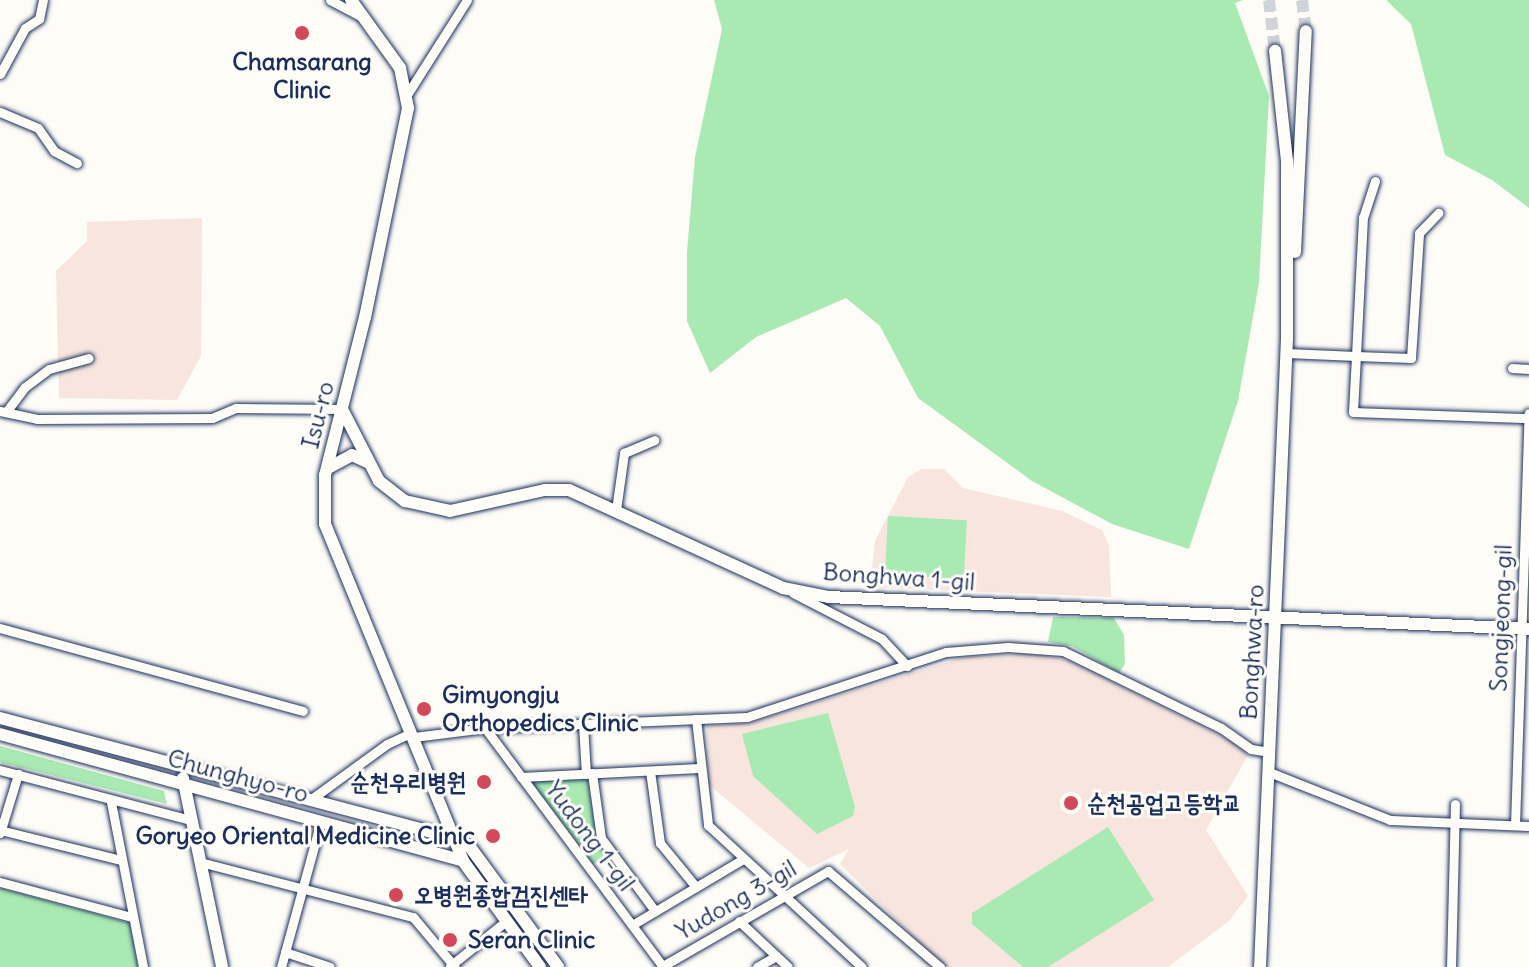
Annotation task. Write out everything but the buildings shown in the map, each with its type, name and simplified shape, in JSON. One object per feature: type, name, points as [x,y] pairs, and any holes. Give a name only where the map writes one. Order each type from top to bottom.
[{"type":"main road","points":[[351,0],[400,68],[408,93]]},
{"type":"main road","name":"Bonghwa-ro","points":[[1287,339],[1303,157],[1306,31]]},
{"type":"main road","name":"Bonghwa-ro","points":[[1260,967],[1287,353],[1287,161],[1275,51]]},
{"type":"main road","name":"Isu-ro","points":[[408,93],[342,409],[326,470],[329,539],[463,861],[540,967]]},
{"type":"main road","name":"Bonghwa 1-gil","points":[[342,409],[367,462],[389,492],[435,510],[569,490],[783,588],[829,597],[1524,629]]},
{"type":"main road","points":[[326,470],[347,455],[367,462]]},
{"type":"main road","name":"Chunghyo-ro","points":[[0,718],[453,838]]},
{"type":"main road","name":"Chunghyo-ro","points":[[0,734],[463,861]]},
{"type":"main road","points":[[182,767],[222,967]]},
{"type":"main road","points":[[423,828],[440,822],[442,811]]},
{"type":"main road","name":"Isu-ro","points":[[453,838],[470,847],[558,967]]},
{"type":"street","points":[[0,74],[25,28],[39,19],[43,0]]},
{"type":"street","points":[[330,0],[364,18]]},
{"type":"street","points":[[408,93],[467,0]]},
{"type":"street","points":[[0,112],[38,128],[54,151],[77,163]]},
{"type":"street","points":[[1375,181],[1363,217],[1353,412],[1529,416]]},
{"type":"street","points":[[1287,353],[1411,358],[1417,240],[1438,213]]},
{"type":"street","points":[[89,358],[49,369],[25,387],[3,412],[37,419],[212,418],[236,408],[342,409]]},
{"type":"street","points":[[1512,368],[1529,369]]},
{"type":"street","name":"Songjeong-gil","points":[[1515,825],[1529,416]]},
{"type":"street","points":[[616,510],[624,453],[654,440]]},
{"type":"street","points":[[783,588],[882,639],[907,666]]},
{"type":"street","points":[[0,628],[303,711]]},
{"type":"street","points":[[412,735],[485,728],[747,717],[969,649],[1063,651],[1221,728],[1251,749],[1270,752]]},
{"type":"street","points":[[696,719],[699,768],[708,825],[862,967]]},
{"type":"street","points":[[583,724],[601,838],[655,911]]},
{"type":"street","name":"Yudong 1-gil","points":[[485,728],[662,967]]},
{"type":"street","name":"Chunghyo-ro","points":[[310,800],[387,744],[412,735]]},
{"type":"street","points":[[521,777],[699,768]]},
{"type":"street","points":[[0,770],[111,802],[191,820]]},
{"type":"street","points":[[650,771],[660,843],[696,887]]},
{"type":"street","points":[[1269,772],[1390,820],[1529,826]]},
{"type":"street","points":[[18,774],[0,831],[121,860]]},
{"type":"street","points":[[111,802],[143,967]]},
{"type":"street","points":[[1451,967],[1455,804]]},
{"type":"street","points":[[281,967],[321,821]]},
{"type":"street","points":[[632,925],[743,859]]},
{"type":"street","points":[[200,862],[303,886],[413,917],[452,965],[506,921]]},
{"type":"street","name":"Yudong 3-gil","points":[[662,967],[784,894],[833,872],[940,967]]},
{"type":"street","points":[[0,882],[132,917]]},
{"type":"street","points":[[739,921],[788,967]]},
{"type":"street","points":[[285,952],[330,967]]},
{"type":"street","points":[[757,967],[776,956]]},
{"type":"shaded area","points":[[202,218],[201,356],[177,400],[59,398],[56,271],[87,241],[87,222]]},
{"type":"shaded area","points":[[922,469],[944,469],[963,488],[1062,511],[1102,530],[1109,545],[1111,597],[870,587],[875,541],[908,477]]},
{"type":"shaded area","name":"순천공업고등학교","points":[[1035,653],[1070,661],[1237,744],[1248,755],[1206,830],[1248,896],[1229,921],[1168,967],[944,967],[840,864],[849,849],[809,868],[708,784],[707,726],[750,723],[964,657]]},
{"type":"green space","points":[[714,0],[1243,0],[1235,3],[1269,96],[1259,283],[1238,401],[1189,549],[1112,524],[1032,481],[918,398],[880,326],[846,298],[756,337],[710,373],[687,321],[687,252],[695,157],[722,29]]},
{"type":"green space","points":[[1386,0],[1529,0],[1529,208],[1492,180],[1445,155],[1411,24]]},
{"type":"green space","points":[[888,516],[967,520],[964,579],[885,575]]},
{"type":"green space","points":[[1053,617],[1114,618],[1124,635],[1125,664],[1119,673],[1072,646],[1048,642]]},
{"type":"green space","points":[[828,713],[855,807],[853,816],[817,834],[753,776],[742,734]]},
{"type":"green space","points":[[0,746],[164,791],[167,804],[0,762]]},
{"type":"green space","points":[[587,775],[595,825],[609,853],[593,864],[534,785],[535,778]]},
{"type":"green space","points":[[1108,827],[1154,900],[1048,967],[1023,967],[972,924],[972,913]]},
{"type":"green space","points":[[0,888],[130,923],[138,967],[0,967]]},
{"type":"tunnel","points":[[1269,0],[1275,51]]},
{"type":"tunnel","points":[[1302,0],[1306,31]]},
{"type":"place","name":"Chamsarang Clinic","points":[[302,33]]},
{"type":"place","name":"Gimyongju Orthopedics Clinic","points":[[424,709]]},
{"type":"place","name":"순천우리병원","points":[[484,782]]},
{"type":"place","name":"순천공업고등학교","points":[[1071,803]]},
{"type":"place","name":"Goryeo Oriental Medicine Clinic","points":[[493,836]]},
{"type":"place","name":"오병원종합검진센타","points":[[396,895]]},
{"type":"place","name":"Seran Clinic","points":[[450,940]]}]
